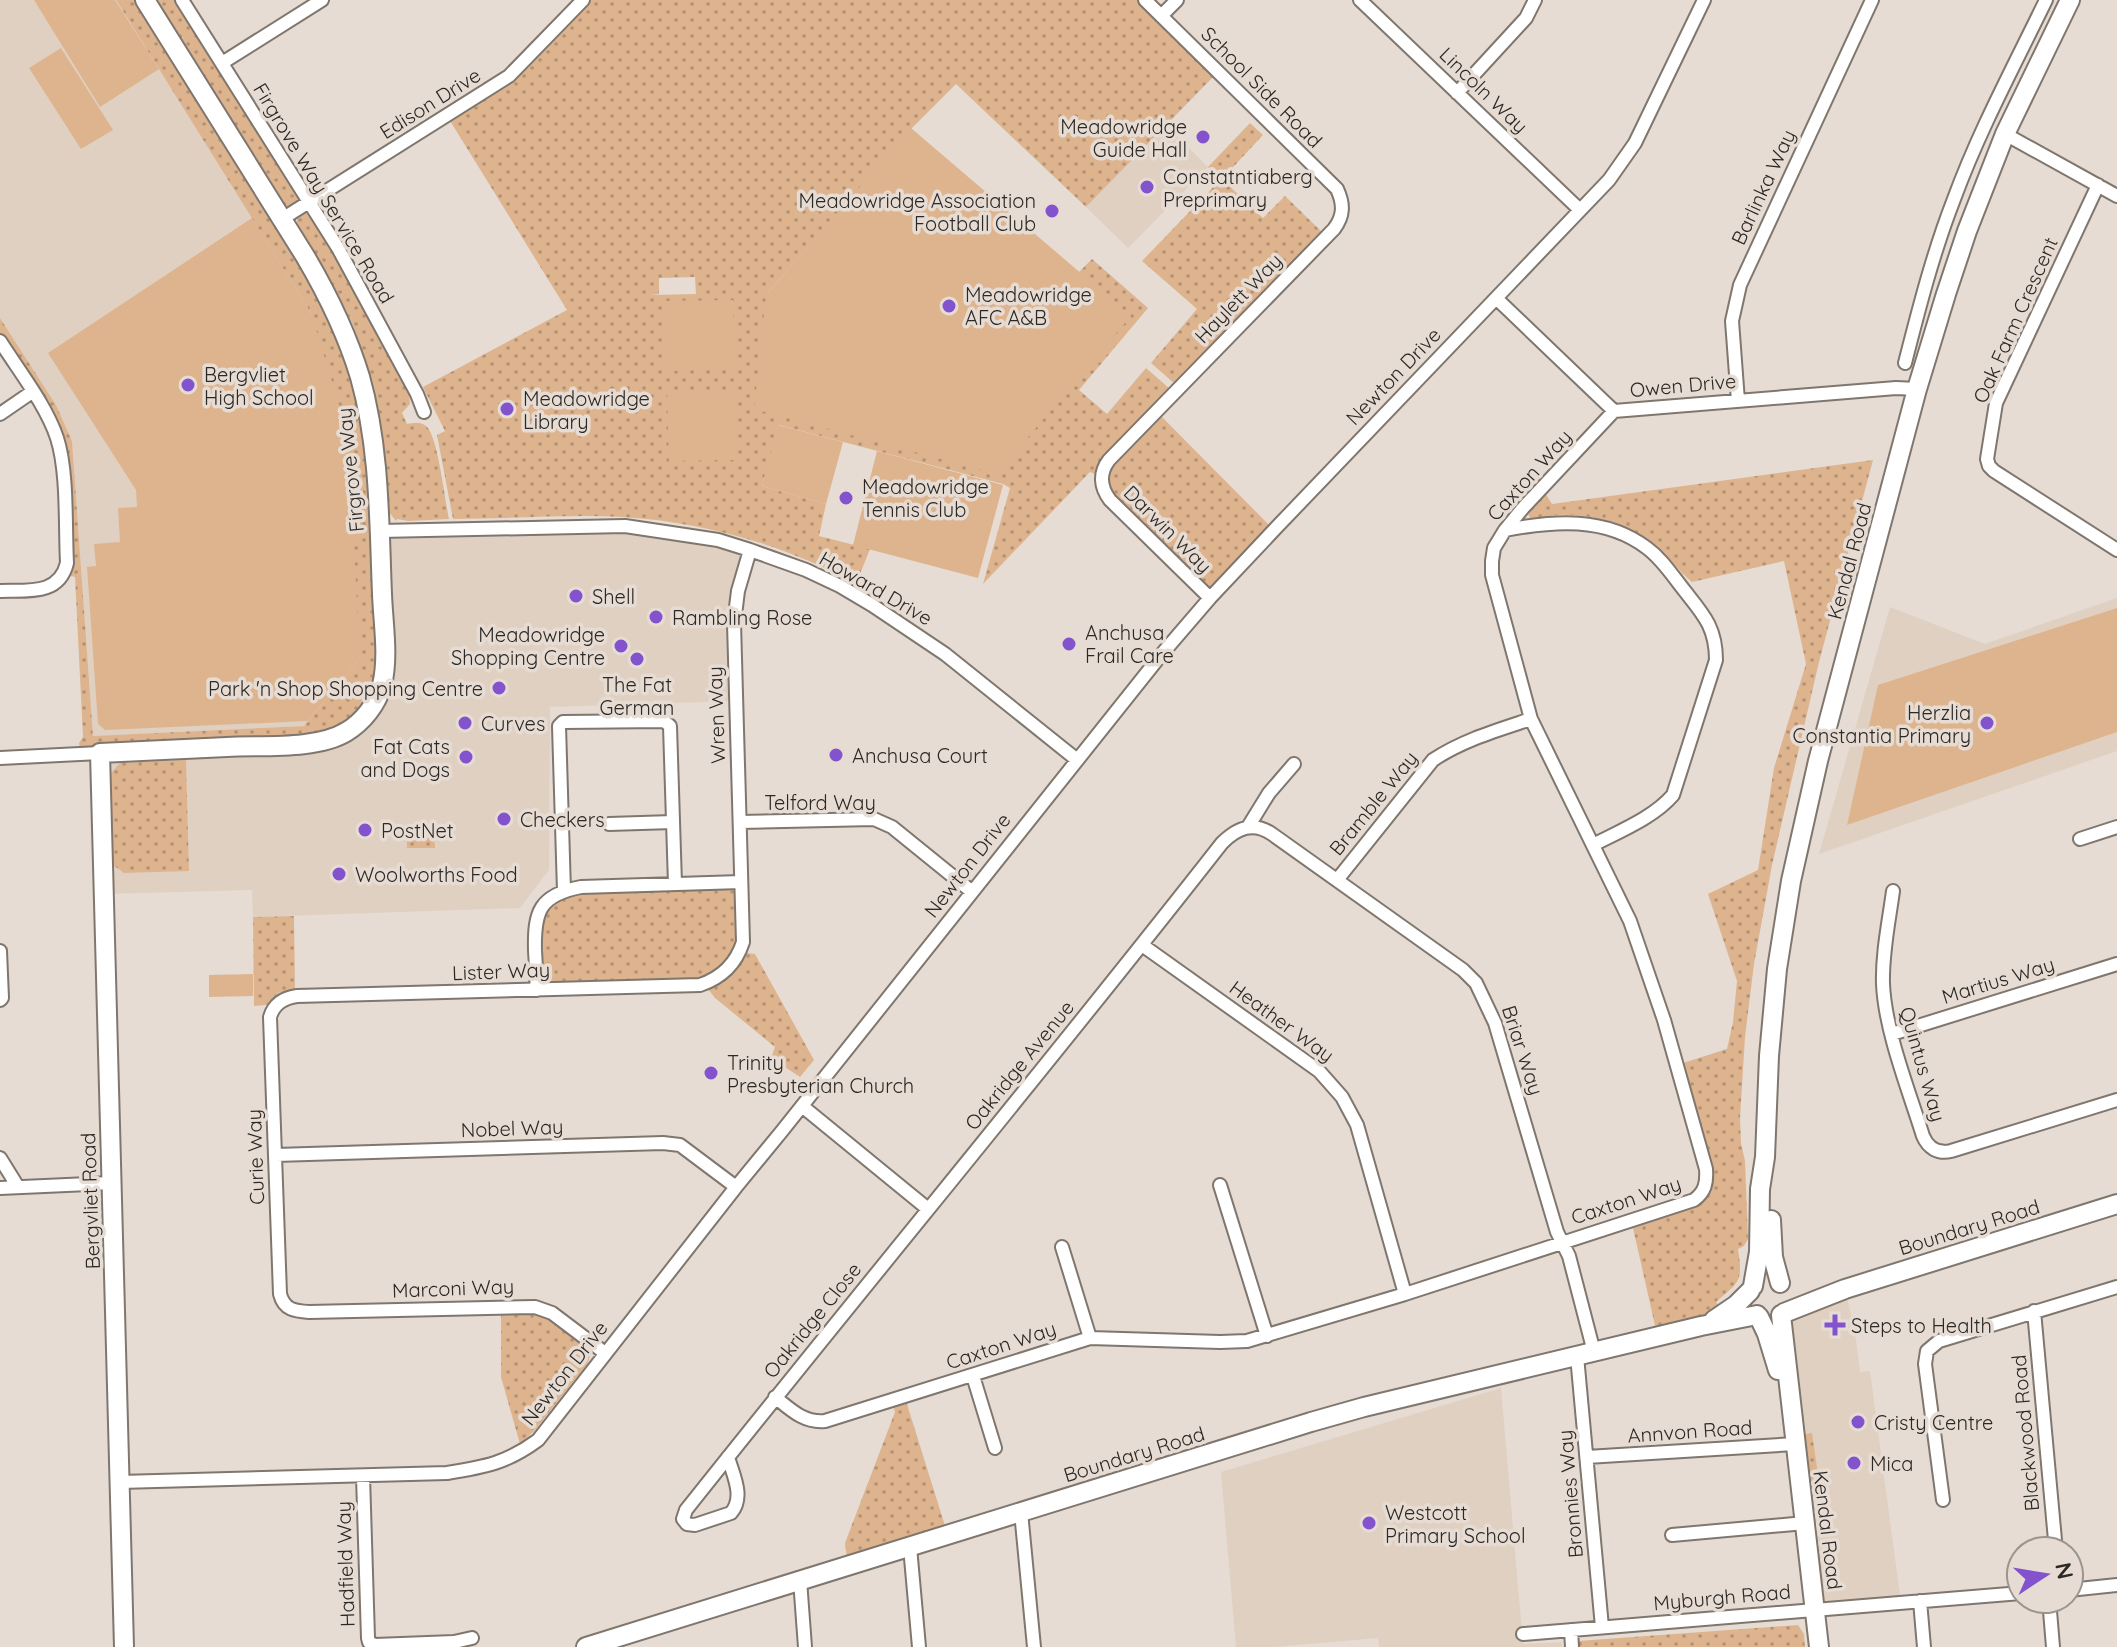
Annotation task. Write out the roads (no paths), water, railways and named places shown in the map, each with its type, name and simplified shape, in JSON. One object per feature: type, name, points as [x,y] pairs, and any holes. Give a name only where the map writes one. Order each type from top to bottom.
[{"type":"street","name":"Firgrove Way","points":[[100,753],[315,742],[333,738],[350,730],[374,704],[383,678],[385,654],[376,463],[369,414],[346,334],[326,292],[145,0]]},
{"type":"street","name":"Firgrove Way Service Road","points":[[182,0],[338,248],[424,412]]},
{"type":"street","points":[[222,63],[322,0]]},
{"type":"street","name":"Edison Drive","points":[[282,219],[509,76],[583,0]]},
{"type":"street","name":"School Side Road","points":[[1145,0],[1337,189],[1342,209]]},
{"type":"street","points":[[1161,16],[1177,0]]},
{"type":"street","name":"Lincoln Way","points":[[1360,0],[1580,210]]},
{"type":"street","points":[[1457,93],[1526,18],[1535,0]]},
{"type":"street","name":"Newton Drive","points":[[120,1482],[447,1473],[503,1461],[538,1440],[1161,655],[1210,598],[1609,180],[1635,143],[1704,0]]},
{"type":"street","name":"Barlinka Way","points":[[1738,401],[1732,321],[1740,285],[1872,0]]},
{"type":"street","points":[[1905,363],[1930,270],[1966,168],[2046,0]]},
{"type":"street","name":"Kendal Road","points":[[1752,1289],[1758,1265],[1772,1008],[1791,881],[1818,761],[1917,389],[1967,231],[2005,134],[2070,0]]},
{"type":"street","points":[[2005,134],[2117,196]]},
{"type":"street","name":"Oak Farm Crescent","points":[[2098,185],[1996,403],[1987,459],[1994,471],[2117,550]]},
{"type":"street","name":"Haylett Way","points":[[1157,412],[1334,229],[1342,209]]},
{"type":"street","name":"Owen Drive","points":[[1497,299],[1614,411],[1896,388],[1917,389]]},
{"type":"street","points":[[0,341],[48,417],[57,438],[62,460],[67,563],[64,574],[55,584],[41,589],[0,591]]},
{"type":"street","points":[[0,414],[32,392]]},
{"type":"street","name":"Caxton Way","points":[[775,1397],[800,1417],[813,1422],[825,1421],[1090,1338],[1237,1342],[1267,1336],[1405,1294],[1694,1200],[1701,1195],[1707,1178],[1664,1020],[1630,921],[1531,719],[1492,575],[1494,548],[1505,530],[1614,411]]},
{"type":"street","name":"Darwin Way","points":[[1157,412],[1104,466],[1101,477],[1103,491],[1210,598]]},
{"type":"street","points":[[1505,530],[1575,522],[1595,525],[1632,538],[1662,563],[1713,631],[1716,660],[1673,795],[1651,814],[1593,845]]},
{"type":"street","name":"Howard Drive","points":[[380,531],[625,526],[718,540],[750,550],[806,570],[872,605],[945,654],[1076,759]]},
{"type":"street","name":"Wren Way","points":[[725,972],[734,962],[743,942],[734,623],[738,591],[750,550]]},
{"type":"street","name":"Bramble Way","points":[[1337,880],[1433,760],[1469,740],[1531,719]]},
{"type":"street","points":[[564,891],[561,723],[668,722],[671,731],[675,884]]},
{"type":"street","points":[[0,758],[100,753]]},
{"type":"street","name":"Bergvliet Road","points":[[100,753],[124,1647]]},
{"type":"street","points":[[1248,827],[1269,793],[1294,764]]},
{"type":"street","name":"Telford Way","points":[[740,822],[865,818],[883,821],[971,891]]},
{"type":"street","points":[[609,824],[673,822]]},
{"type":"street","name":"Briar Way","points":[[1248,827],[1266,830],[1463,970],[1476,983],[1495,1023],[1557,1232],[1569,1256],[1586,1354]]},
{"type":"street","name":"Oakridge Avenue","points":[[928,1209],[1222,843],[1234,832],[1248,827]]},
{"type":"street","points":[[2080,839],[2117,827]]},
{"type":"street","points":[[537,990],[535,925],[541,909],[564,891],[581,887],[741,882]]},
{"type":"street","name":"Quintus Way","points":[[1893,891],[1883,982],[1886,1009],[1927,1144],[1935,1150],[1951,1151],[2117,1100]]},
{"type":"street","name":"Heather Way","points":[[1142,945],[1319,1071],[1342,1097],[1357,1125],[1367,1155],[1405,1294]]},
{"type":"street","points":[[0,951],[0,1000]]},
{"type":"street","name":"Martius Way","points":[[1892,1034],[2117,964]]},
{"type":"street","name":"Lister Way","points":[[277,1003],[297,996],[700,985],[725,972]]},
{"type":"street","name":"Curie Way","points":[[277,1003],[269,1023],[280,1294],[288,1308]]},
{"type":"street","points":[[802,1106],[928,1209]]},
{"type":"street","name":"Nobel Way","points":[[276,1155],[663,1143],[680,1145],[736,1187]]},
{"type":"street","name":"Kendal Road","points":[[1765,1157],[1770,1189],[1773,1257],[1781,1284]]},
{"type":"street","points":[[0,1158],[18,1187]]},
{"type":"street","points":[[0,1188],[111,1183]]},
{"type":"street","points":[[1220,1185],[1267,1336]]},
{"type":"street","name":"Boundary Road","points":[[1782,1314],[1834,1293],[2117,1204]]},
{"type":"street","name":"Oakridge Close","points":[[728,1457],[739,1495],[737,1505],[731,1513],[695,1525],[687,1524],[683,1519],[686,1510],[775,1397],[928,1209]]},
{"type":"street","points":[[1062,1247],[1090,1338]]},
{"type":"street","points":[[1772,1279],[1781,1284],[1789,1296],[1788,1305],[1782,1314],[1769,1320],[1758,1316],[1749,1303],[1752,1289],[1764,1280],[1772,1279]]},
{"type":"street","name":"Boundary Road","points":[[1781,1284],[1807,1294],[1834,1293]]},
{"type":"street","points":[[1943,1500],[1925,1364],[1927,1351],[1939,1341],[2117,1287]]},
{"type":"street","name":"Boundary Road","points":[[1701,1326],[1726,1313],[1752,1289]]},
{"type":"street","name":"Marconi Way","points":[[288,1308],[309,1312],[535,1307],[552,1313],[605,1353]]},
{"type":"street","name":"Blackwood Road","points":[[2034,1311],[2055,1535]]},
{"type":"street","name":"Kendal Road","points":[[1782,1314],[1819,1647]]},
{"type":"street","name":"Kendal Road","points":[[1758,1316],[1767,1334],[1792,1418]]},
{"type":"street","name":"Boundary Road","points":[[586,1647],[1364,1407],[1701,1326],[1758,1316]]},
{"type":"street","name":"Bronnies Way","points":[[1586,1354],[1587,1457],[1602,1627]]},
{"type":"street","points":[[973,1376],[995,1448]]},
{"type":"street","name":"Annvon Road","points":[[1587,1457],[1795,1444]]},
{"type":"street","name":"Hadfield Way","points":[[363,1476],[369,1642],[375,1645],[454,1642],[472,1638]]},
{"type":"street","points":[[1021,1512],[1034,1647]]},
{"type":"street","points":[[1672,1535],[1805,1523]]},
{"type":"street","points":[[910,1547],[919,1647]]},
{"type":"street","points":[[800,1580],[805,1647]]},
{"type":"street","points":[[2085,1588],[2117,1585]]},
{"type":"street","name":"Myburgh Road","points":[[1523,1634],[2005,1594]]},
{"type":"street","points":[[1920,1601],[1924,1647]]},
{"type":"street","points":[[2050,1615],[2053,1647]]},
{"type":"street","points":[[1571,1630],[1572,1647]]},
{"type":"place","name":"Meadowridge Guide Hall","points":[[1203,137]]},
{"type":"place","name":"Constatntiaberg Preprimary","points":[[1147,187]]},
{"type":"place","name":"Meadowridge Association Football Club","points":[[1052,211]]},
{"type":"place","name":"Meadowridge AFC A&B","points":[[949,306]]},
{"type":"place","name":"Bergvliet High School","points":[[188,385]]},
{"type":"place","name":"Meadowridge Library","points":[[507,409]]},
{"type":"place","name":"Meadowridge Tennis Club","points":[[846,498]]},
{"type":"place","name":"Shell","points":[[576,596]]},
{"type":"place","name":"Rambling Rose","points":[[656,617]]},
{"type":"place","name":"Anchusa Frail Care","points":[[1069,644]]},
{"type":"place","name":"Meadowridge Shopping Centre","points":[[621,646]]},
{"type":"place","name":"The Fat German","points":[[637,659]]},
{"type":"place","name":"Park 'n Shop Shopping Centre","points":[[499,688]]},
{"type":"place","name":"Curves","points":[[465,723]]},
{"type":"place","name":"Herzlia Constantia Primary","points":[[1987,723]]},
{"type":"place","name":"Anchusa Court","points":[[836,755]]},
{"type":"place","name":"Fat Cats and Dogs","points":[[466,757]]},
{"type":"place","name":"Checkers","points":[[504,819]]},
{"type":"place","name":"PostNet","points":[[365,830]]},
{"type":"place","name":"Woolworths Food","points":[[339,874]]},
{"type":"place","name":"Trinity Presbyterian Church","points":[[711,1073]]},
{"type":"place","name":"Steps to Health","points":[[1835,1325]]},
{"type":"place","name":"Cristy Centre","points":[[1858,1422]]},
{"type":"place","name":"Mica","points":[[1854,1463]]},
{"type":"place","name":"Westcott Primary School","points":[[1369,1523]]}]
